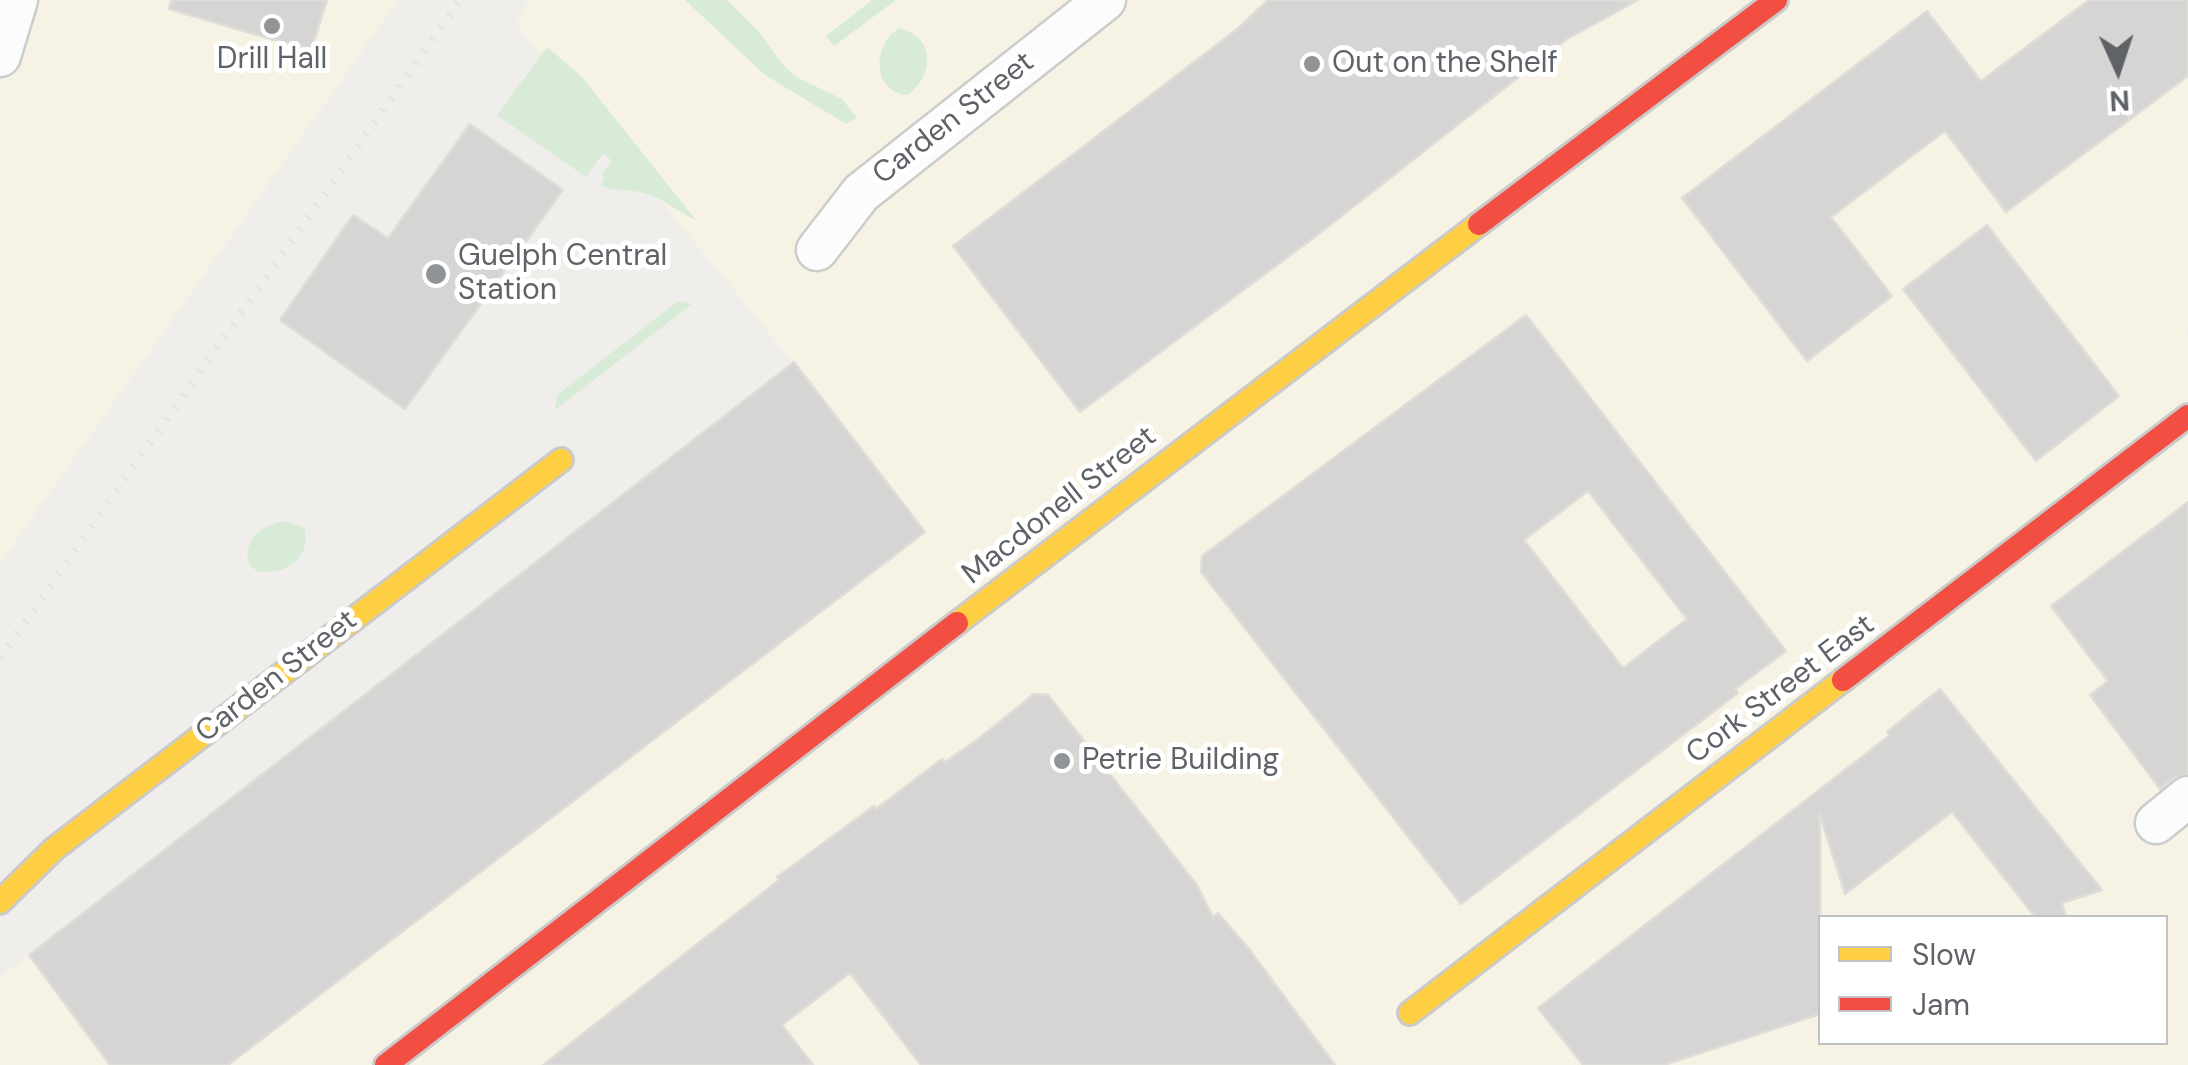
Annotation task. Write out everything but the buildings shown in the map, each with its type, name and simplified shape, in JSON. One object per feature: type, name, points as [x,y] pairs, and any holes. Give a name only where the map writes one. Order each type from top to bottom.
[{"type":"street","points":[[0,56],[18,0]]},
{"type":"street","name":"Carden Street","points":[[817,250],[862,193],[1105,0]]},
{"type":"street","name":"Macdonell Street","points":[[386,1065],[1299,359],[1776,0]]},
{"type":"street","name":"Cork Street East","points":[[1410,1013],[2188,416]]},
{"type":"street","name":"Carden Street","points":[[0,902],[54,848],[561,460]]},
{"type":"street","points":[[2156,822],[2188,797]]},
{"type":"shaded area","points":[[0,0],[398,0],[0,563]]},
{"type":"shaded area","points":[[529,0],[2188,0],[2188,329],[2184,332],[2188,337],[2188,1065],[0,1065],[0,977],[794,363],[516,24]]},
{"type":"green space","points":[[685,0],[727,0],[796,77],[842,99],[857,118],[846,124],[765,75]]},
{"type":"green space","points":[[872,0],[896,0],[834,46],[826,36]]},
{"type":"green space","points":[[900,28],[920,40],[927,57],[923,77],[908,95],[887,85],[880,66],[884,44]]},
{"type":"green space","points":[[547,47],[582,77],[696,220],[650,195],[600,185],[605,178],[601,175],[612,161],[603,153],[586,177],[497,115]]},
{"type":"green space","points":[[683,301],[692,304],[555,410],[557,395]]},
{"type":"green space","points":[[284,521],[304,527],[306,538],[301,555],[287,567],[258,572],[249,564],[251,541],[261,530]]},
{"type":"railway","points":[[0,658],[460,0]]},
{"type":"traffic: slow","points":[[957,623],[1479,224]]},
{"type":"traffic: slow","points":[[0,902],[54,849],[561,460]]},
{"type":"traffic: slow","points":[[1410,1013],[1843,680]]},
{"type":"traffic: jam","points":[[1479,224],[1776,0]]},
{"type":"traffic: jam","points":[[1843,680],[2188,416]]},
{"type":"traffic: jam","points":[[386,1065],[957,623]]},
{"type":"place","name":"Drill Hall","points":[[272,26]]},
{"type":"place","name":"Out on the Shelf","points":[[1312,64]]},
{"type":"place","name":"Guelph Central Station","points":[[436,274]]},
{"type":"place","name":"Petrie Building","points":[[1062,761]]}]
